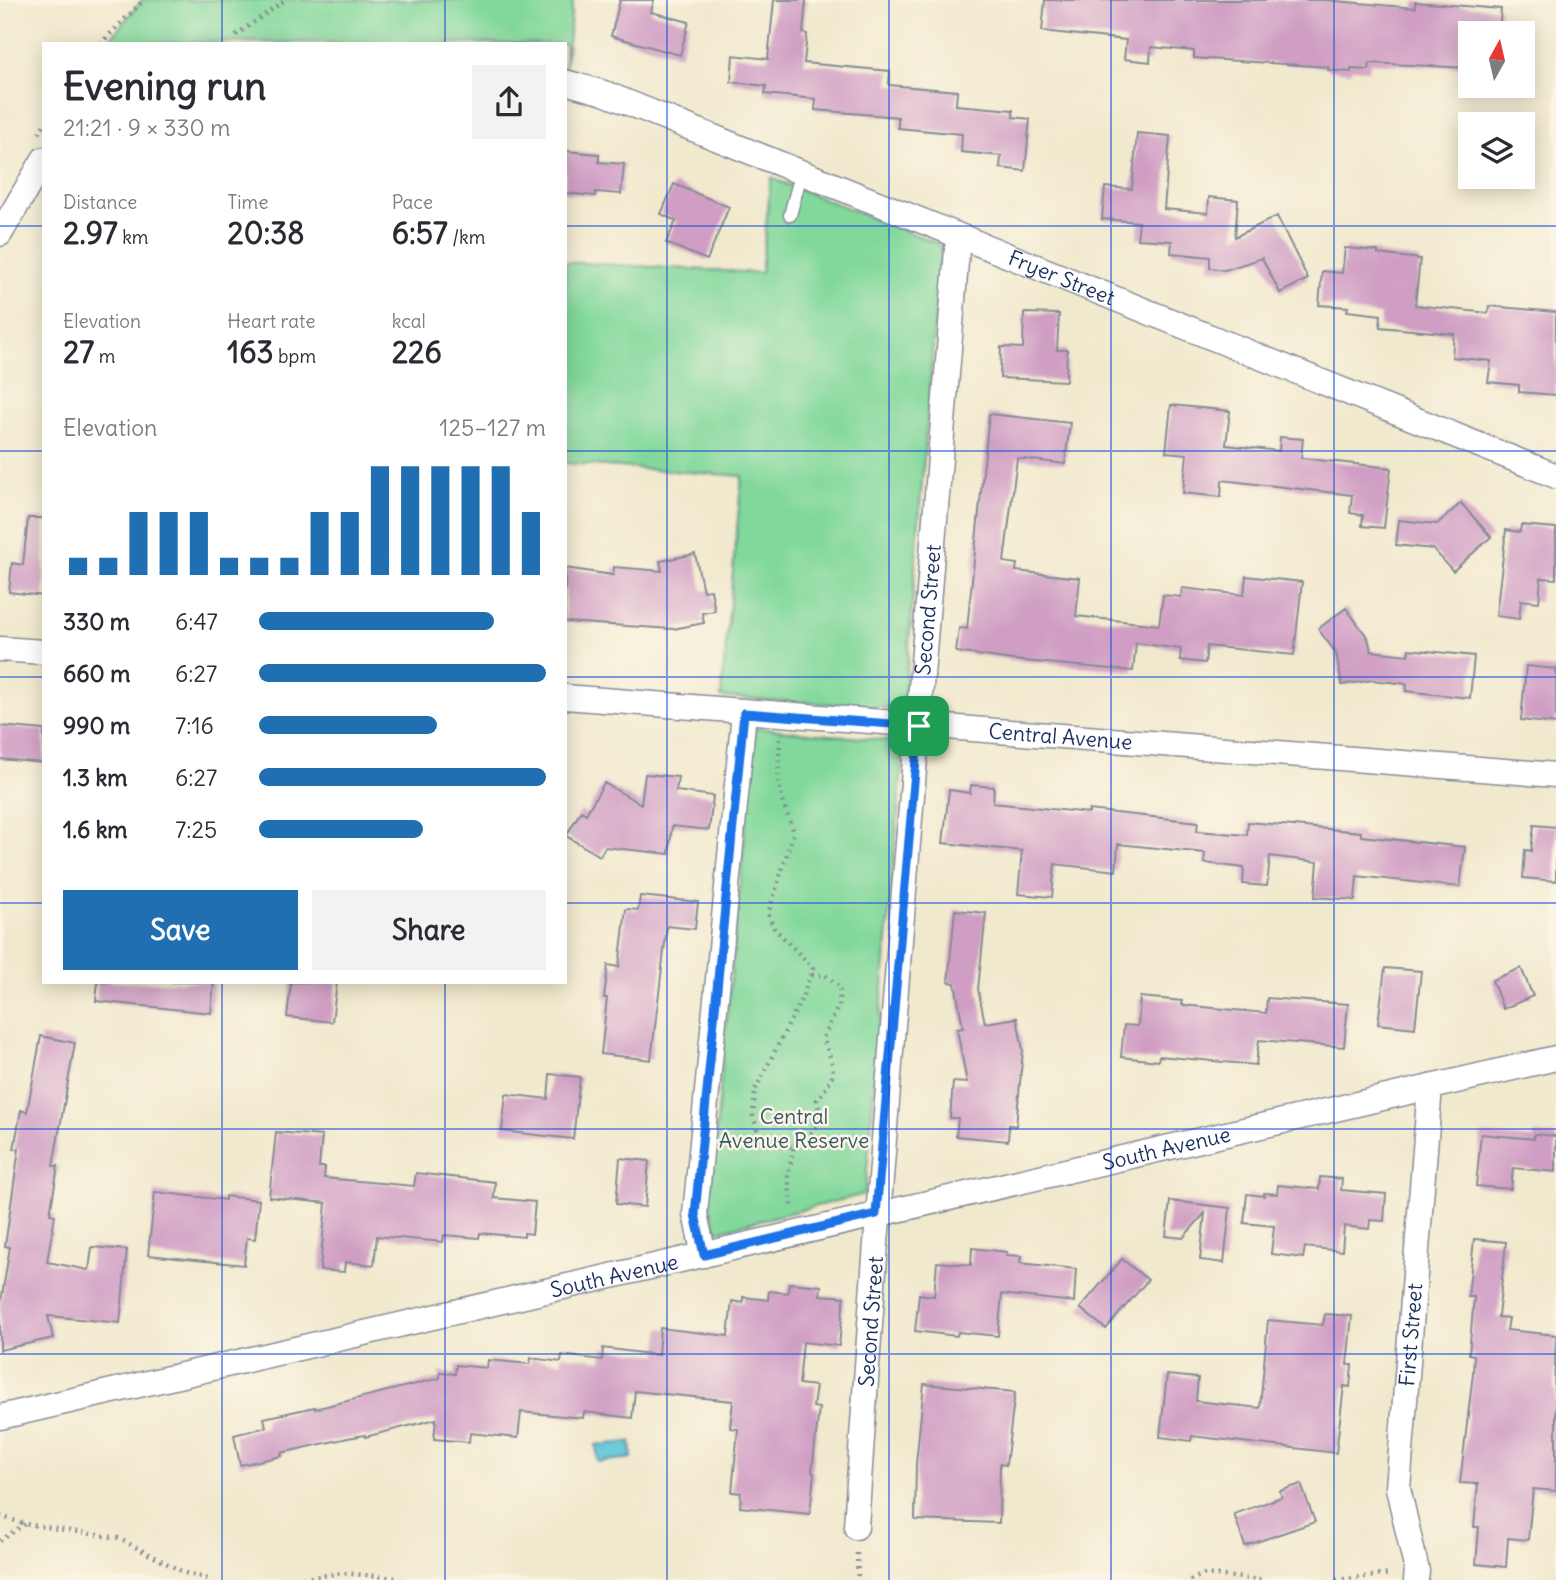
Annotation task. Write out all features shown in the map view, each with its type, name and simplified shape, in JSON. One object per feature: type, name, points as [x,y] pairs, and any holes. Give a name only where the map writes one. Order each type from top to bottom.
[{"type":"street","name":"Fryer Street","points":[[567,83],[604,93],[1556,475]]},
{"type":"street","points":[[0,233],[42,162]]},
{"type":"street","name":"Second Street","points":[[856,1527],[876,1214],[958,237]]},
{"type":"street","points":[[0,649],[42,652]]},
{"type":"street","name":"Central Avenue","points":[[567,697],[1556,775]]},
{"type":"street","points":[[704,1255],[695,1214],[744,713]]},
{"type":"street","name":"South Avenue","points":[[0,1417],[1556,1058]]},
{"type":"street","name":"First Street","points":[[1416,1576],[1398,1488],[1430,1087]]},
{"type":"lane","points":[[790,215],[801,174]]},
{"type":"path","points":[[102,42],[144,0]]},
{"type":"path","points":[[236,35],[285,0]]},
{"type":"path","points":[[781,728],[778,780],[794,832],[768,914],[774,928],[813,968],[810,975],[796,1010],[755,1090],[753,1115],[760,1139],[778,1147],[794,1146],[813,1133],[821,1114],[817,1100],[831,1082],[833,1064],[823,1038],[839,1005],[840,987],[825,975],[810,975]]},
{"type":"path","points":[[794,1146],[788,1176],[789,1196],[797,1233]]},
{"type":"path","points":[[0,1516],[25,1524],[118,1538],[186,1573],[212,1580]]},
{"type":"path","points":[[0,1541],[25,1524]]},
{"type":"path","points":[[289,1580],[343,1573],[401,1580]]},
{"type":"path","points":[[1190,1580],[1205,1574],[1261,1580]]},
{"type":"path","points":[[1336,1580],[1416,1576]]},
{"type":"green space","points":[[142,0],[573,0],[567,52],[567,42],[108,42]]},
{"type":"green space","points":[[771,178],[941,245],[905,694],[893,708],[721,697],[742,476],[567,463],[567,262],[761,273]]},
{"type":"green space","name":"Central Avenue Reserve","points":[[755,728],[904,742],[865,1194],[717,1231],[709,1203]]},
{"type":"water","points":[[631,1442],[632,1458],[598,1462],[596,1445]]},
{"type":"building","points":[[620,0],[654,0],[651,12],[689,22],[680,55],[611,36]]},
{"type":"building","points":[[774,0],[806,0],[804,63],[890,71],[889,85],[957,91],[956,105],[1013,110],[1013,117],[1030,119],[1025,171],[1000,168],[1001,156],[961,152],[962,134],[898,128],[898,117],[815,110],[816,99],[765,94],[766,86],[731,82],[733,55],[768,59]]},
{"type":"building","points":[[1045,0],[1324,0],[1415,8],[1415,2],[1501,9],[1500,21],[1458,21],[1458,67],[1370,63],[1369,70],[1351,69],[1351,72],[1328,70],[1328,67],[1194,58],[1194,51],[1151,47],[1150,62],[1124,59],[1126,40],[1042,31]]},
{"type":"building","points":[[1137,133],[1170,136],[1164,209],[1208,213],[1209,197],[1238,200],[1235,237],[1277,216],[1308,279],[1280,293],[1262,258],[1225,270],[1210,268],[1210,257],[1171,253],[1172,241],[1137,239],[1139,222],[1102,219],[1105,187],[1132,189]]},
{"type":"building","points":[[567,151],[599,154],[599,162],[624,164],[621,194],[596,192],[595,196],[567,193]]},
{"type":"building","points":[[674,184],[729,207],[707,260],[666,243],[676,221],[661,214]]},
{"type":"building","points":[[1345,248],[1420,259],[1415,305],[1488,313],[1489,306],[1556,312],[1556,395],[1519,392],[1519,385],[1488,382],[1491,361],[1452,357],[1454,334],[1380,327],[1381,315],[1347,311],[1348,307],[1319,305],[1322,271],[1342,273]]},
{"type":"building","points":[[1024,313],[1059,314],[1057,350],[1067,350],[1066,381],[1000,378],[1001,347],[1023,348]]},
{"type":"building","points":[[1171,405],[1230,411],[1226,445],[1279,451],[1280,437],[1303,439],[1301,458],[1391,468],[1384,528],[1362,526],[1363,515],[1350,513],[1352,495],[1222,480],[1221,497],[1183,493],[1187,454],[1166,452]]},
{"type":"building","points":[[989,414],[1070,423],[1065,464],[1017,458],[1004,562],[1017,564],[1016,571],[1080,578],[1076,616],[1159,625],[1163,595],[1181,597],[1182,588],[1244,595],[1246,576],[1302,582],[1294,655],[1207,646],[1205,663],[1180,660],[1181,649],[1136,643],[1133,671],[956,652],[959,628],[967,629]]},
{"type":"building","points":[[1461,503],[1491,537],[1453,571],[1433,549],[1396,545],[1399,520],[1437,524]]},
{"type":"building","points":[[28,518],[42,518],[42,596],[9,592],[12,563],[23,565]]},
{"type":"building","points":[[1521,525],[1556,528],[1556,579],[1541,578],[1539,602],[1521,600],[1519,619],[1496,616],[1506,530],[1520,532]]},
{"type":"building","points":[[695,554],[703,591],[711,590],[715,611],[702,613],[704,623],[673,629],[567,622],[567,568],[613,575],[614,567],[662,571],[660,561]]},
{"type":"building","points":[[1346,608],[1368,638],[1371,651],[1408,655],[1409,649],[1474,656],[1470,698],[1406,691],[1407,684],[1372,680],[1342,685],[1336,653],[1318,629]]},
{"type":"building","points":[[1526,666],[1556,669],[1556,724],[1521,720]]},
{"type":"building","points":[[0,726],[42,730],[42,763],[0,759]]},
{"type":"building","points":[[645,774],[678,777],[676,791],[713,796],[709,830],[672,826],[669,854],[605,847],[600,856],[567,837],[581,811],[586,814],[604,783],[641,804]]},
{"type":"building","points":[[971,785],[994,787],[993,803],[1198,822],[1197,831],[1247,835],[1248,822],[1361,832],[1361,836],[1465,847],[1460,887],[1357,876],[1355,900],[1315,897],[1318,862],[1270,856],[1267,886],[1243,884],[1244,868],[1204,863],[1205,853],[1118,844],[1116,871],[1055,864],[1052,897],[1018,894],[1022,851],[943,843],[949,790],[970,793]]},
{"type":"building","points":[[1534,825],[1556,827],[1556,881],[1523,878],[1525,850],[1531,851]]},
{"type":"building","points":[[640,896],[698,902],[695,929],[667,926],[651,1060],[601,1054],[608,965],[619,967],[626,909],[638,910]]},
{"type":"building","points":[[955,910],[986,913],[978,989],[985,1023],[1017,1018],[1023,1050],[1016,1126],[1009,1125],[1008,1141],[956,1136],[958,1118],[950,1118],[953,1082],[967,1083],[957,1029],[963,1028],[955,983],[948,982]]},
{"type":"building","points":[[1385,968],[1421,971],[1415,1028],[1378,1024]]},
{"type":"building","points":[[1521,968],[1533,996],[1503,1009],[1492,980]]},
{"type":"building","points":[[98,984],[214,984],[211,1013],[96,1001]]},
{"type":"building","points":[[291,984],[337,984],[332,1022],[287,1017]]},
{"type":"building","points":[[1140,997],[1182,1001],[1182,1005],[1266,1013],[1267,998],[1348,1004],[1344,1047],[1259,1040],[1256,1065],[1159,1056],[1158,1061],[1121,1057],[1124,1025],[1138,1026]]},
{"type":"building","points":[[41,1036],[75,1043],[53,1166],[58,1166],[50,1214],[55,1215],[47,1262],[89,1270],[92,1247],[127,1250],[120,1323],[48,1316],[53,1338],[0,1350],[0,1308],[10,1247],[5,1246],[19,1149],[14,1149],[21,1110],[27,1112]]},
{"type":"building","points":[[550,1074],[580,1077],[573,1139],[502,1131],[506,1094],[548,1099]]},
{"type":"building","points":[[276,1132],[322,1136],[319,1167],[325,1167],[324,1178],[414,1186],[416,1173],[495,1182],[494,1198],[535,1202],[532,1234],[524,1233],[524,1237],[480,1233],[479,1238],[444,1235],[443,1242],[377,1236],[374,1265],[345,1262],[344,1272],[320,1270],[326,1203],[269,1197]]},
{"type":"building","points":[[1481,1134],[1534,1139],[1534,1134],[1556,1136],[1556,1172],[1513,1168],[1511,1189],[1476,1186]]},
{"type":"building","points":[[620,1158],[649,1161],[645,1207],[616,1204]]},
{"type":"building","points":[[1320,1177],[1342,1179],[1341,1190],[1386,1194],[1384,1221],[1370,1220],[1369,1229],[1344,1226],[1342,1251],[1305,1247],[1303,1258],[1271,1254],[1274,1226],[1244,1223],[1247,1194],[1277,1194],[1278,1185],[1319,1189]]},
{"type":"building","points":[[155,1192],[225,1200],[225,1196],[259,1200],[255,1239],[247,1238],[244,1265],[148,1255]]},
{"type":"building","points":[[1170,1201],[1230,1208],[1224,1263],[1200,1260],[1205,1213],[1183,1238],[1166,1236]]},
{"type":"building","points":[[1474,1239],[1506,1242],[1498,1317],[1509,1318],[1507,1330],[1556,1335],[1556,1491],[1533,1489],[1528,1540],[1508,1538],[1506,1567],[1476,1564],[1479,1527],[1474,1527],[1478,1484],[1460,1483],[1473,1373],[1474,1355],[1469,1354],[1474,1297],[1468,1297]]},
{"type":"building","points":[[972,1248],[1021,1256],[1020,1263],[1076,1269],[1074,1302],[1002,1294],[998,1336],[958,1332],[957,1336],[915,1331],[919,1294],[934,1296],[937,1262],[971,1265]]},
{"type":"building","points":[[1122,1259],[1148,1280],[1106,1329],[1080,1308]]},
{"type":"building","points":[[789,1283],[821,1286],[820,1295],[844,1297],[839,1346],[803,1342],[799,1384],[816,1386],[813,1407],[819,1408],[810,1514],[740,1507],[741,1493],[732,1492],[738,1429],[730,1428],[733,1401],[635,1391],[632,1418],[584,1412],[583,1418],[521,1412],[518,1438],[470,1433],[469,1442],[434,1439],[436,1419],[365,1437],[348,1438],[281,1453],[282,1456],[240,1465],[234,1435],[266,1427],[264,1418],[315,1409],[440,1378],[440,1372],[455,1374],[456,1365],[487,1368],[488,1360],[530,1364],[531,1358],[561,1362],[562,1355],[602,1360],[603,1348],[658,1355],[660,1328],[728,1336],[732,1301],[743,1303],[743,1297],[768,1300],[769,1291],[788,1293]]},
{"type":"building","points":[[1325,1314],[1352,1316],[1347,1365],[1352,1365],[1350,1387],[1344,1386],[1336,1453],[1192,1436],[1191,1441],[1160,1437],[1167,1375],[1198,1378],[1196,1401],[1260,1408],[1268,1320],[1323,1325]]},
{"type":"building","points":[[924,1384],[1015,1392],[1006,1465],[1000,1464],[999,1523],[915,1520],[916,1464]]},
{"type":"building","points":[[1301,1484],[1315,1522],[1245,1546],[1234,1514],[1282,1497],[1280,1491]]},
{"type":"route","points":[[744,713],[919,726],[876,1214],[704,1255],[695,1214],[744,713]]}]
